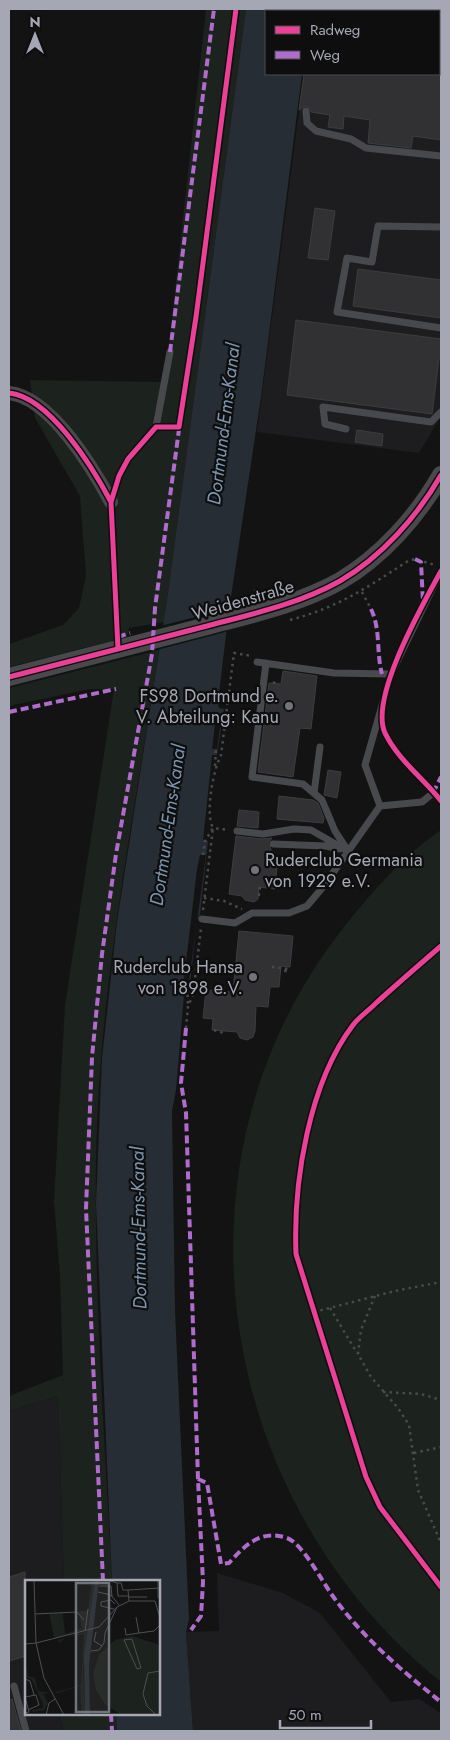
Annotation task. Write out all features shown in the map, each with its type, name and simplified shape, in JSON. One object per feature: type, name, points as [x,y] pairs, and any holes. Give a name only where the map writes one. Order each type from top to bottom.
[{"type":"street","points":[[9,392],[24,396],[34,402],[51,418],[77,448],[100,480],[111,502]]},
{"type":"street","name":"Weidenstraße","points":[[9,677],[261,611],[314,593],[358,569],[393,538],[417,511],[441,475]]},
{"type":"lane","points":[[306,111],[307,123],[316,131],[351,139],[366,148],[441,156]]},
{"type":"lane","points":[[441,227],[378,226],[372,262],[347,258],[337,312],[441,328]]},
{"type":"lane","points":[[125,647],[111,502],[119,476],[128,459],[156,427],[170,352]]},
{"type":"lane","points":[[346,429],[325,424],[323,407],[431,422],[441,412]]},
{"type":"lane","points":[[380,806],[365,765],[391,674],[441,569]]},
{"type":"lane","points":[[257,662],[334,673],[391,674]]},
{"type":"lane","points":[[266,664],[252,777],[303,784],[322,800],[335,831],[348,851]]},
{"type":"lane","points":[[314,793],[320,747]]},
{"type":"lane","points":[[202,919],[235,923],[252,913],[289,913],[299,911],[324,887],[380,806],[422,802],[433,793]]},
{"type":"lane","points":[[237,831],[263,834],[294,828],[311,830],[348,851]]},
{"type":"lane","points":[[273,844],[326,846],[348,851]]},
{"type":"lane","points":[[14,1686],[26,1731]]},
{"type":"path","points":[[289,620],[318,612],[362,592],[415,559],[427,561],[441,569]]},
{"type":"path","points":[[362,592],[371,609]]},
{"type":"path","points":[[215,767],[221,756],[234,654],[248,655]]},
{"type":"path","points":[[188,1006],[193,995],[213,828],[209,820],[216,749]]},
{"type":"path","points":[[213,828],[237,831]]},
{"type":"path","points":[[203,855],[205,840],[213,828]]},
{"type":"path","points":[[260,887],[260,895],[263,895]]},
{"type":"path","points":[[204,898],[224,901],[252,913]]},
{"type":"path","points":[[272,967],[288,969],[288,971],[284,971]]},
{"type":"path","points":[[186,1028],[187,988]]},
{"type":"path","points":[[214,1030],[224,1032]]},
{"type":"path","points":[[314,1312],[375,1296],[441,1282]]},
{"type":"path","points":[[358,1354],[361,1330],[375,1296]]},
{"type":"path","points":[[330,1308],[364,1367],[398,1408],[409,1425],[418,1490],[441,1544]]},
{"type":"path","points":[[383,1392],[421,1394],[441,1400]]},
{"type":"path","points":[[414,1453],[441,1447]]},
{"type":"shaded area","points":[[206,9],[246,9],[164,622],[129,628],[127,637],[9,667],[9,644],[63,625],[79,608],[86,576],[80,496],[35,418],[30,380],[165,382]]},
{"type":"shaded area","points":[[441,9],[441,416],[419,453],[257,432],[304,75],[440,75],[440,10],[312,10]]},
{"type":"shaded area","points":[[159,650],[119,903],[104,1030],[99,1094],[96,1158],[97,1264],[112,1580],[64,1580],[58,1396],[9,1411],[9,1396],[63,1375],[60,1276],[54,1201],[65,1005],[114,689],[90,689],[9,706],[9,688]]},
{"type":"shaded area","points":[[441,830],[441,1682],[364,1607],[304,1520],[262,1424],[238,1323],[234,1220],[250,1117],[286,1019],[344,927],[355,913],[401,862]]},
{"type":"shaded area","points":[[58,1396],[64,1580],[25,1580],[25,1715],[59,1715],[64,1731],[9,1731],[9,1411]]},
{"type":"shaded area","points":[[217,1573],[283,1593],[320,1613],[391,1702],[419,1699],[441,1713],[441,1731],[193,1731],[186,1632],[219,1631]]},
{"type":"shaded area","points":[[59,1715],[116,1715],[117,1731],[64,1731]]},
{"type":"water","name":"Dortmund-Ems-Kanal","points":[[246,9],[311,9],[265,10],[265,75],[302,75],[261,397],[229,610],[218,702],[219,708],[224,709],[217,755],[212,755],[203,840],[208,841],[200,914],[197,920],[189,994],[184,995],[176,1090],[172,1111],[175,1311],[189,1619],[186,1632],[193,1731],[117,1731],[116,1715],[160,1715],[160,1580],[112,1580],[96,1203],[102,1058],[117,922],[167,600]]},
{"type":"pier","points":[[231,608],[229,631],[157,650],[160,626]]},
{"type":"pier","points":[[216,715],[222,715],[217,749],[212,749]]},
{"type":"pier","points":[[200,855],[206,855],[188,989],[185,988],[184,979]]},
{"type":"building","points":[[441,74],[441,140],[413,136],[411,148],[368,143],[370,120],[344,116],[343,129],[328,127],[330,115],[311,112],[310,108],[306,106],[299,110],[304,75]]},
{"type":"building","points":[[315,208],[335,211],[328,260],[308,258]]},
{"type":"building","points":[[358,269],[441,280],[441,318],[353,306]]},
{"type":"building","points":[[296,320],[441,339],[441,359],[439,358],[432,414],[287,395]]},
{"type":"building","points":[[357,430],[383,434],[382,446],[355,442]]},
{"type":"building","name":"FS98 Dortmund e. V. Abteilung: Kanu","points":[[283,671],[317,676],[311,729],[300,728],[293,777],[258,772],[269,683],[281,684]]},
{"type":"building","points":[[328,770],[341,772],[337,798],[324,795]]},
{"type":"building","points":[[279,796],[313,800],[318,803],[324,818],[323,823],[277,819]]},
{"type":"building","points":[[239,810],[259,812],[258,828],[237,826]]},
{"type":"building","name":"Ruderclub Germania von 1929 e.V.","points":[[236,836],[262,839],[272,838],[268,843],[271,849],[270,857],[283,859],[277,866],[275,889],[259,887],[258,899],[254,902],[245,900],[242,896],[229,894]]},
{"type":"building","points":[[239,931],[293,936],[290,967],[281,966],[279,987],[270,987],[268,1007],[256,1006],[255,1031],[253,1037],[247,1040],[240,1038],[237,1032],[212,1030],[213,1019],[203,1018],[206,990],[233,992]]},
{"type":"building","points":[[25,1572],[25,1656],[9,1661],[9,1577]]},
{"type":"building","points":[[12,1699],[21,1731],[9,1731],[9,1700]]},
{"type":"marked path","points":[[170,352],[214,9]]},
{"type":"marked path","points":[[103,1580],[86,1209],[92,1057],[102,954],[116,854],[152,654],[155,608],[180,422]]},
{"type":"marked path","points":[[415,559],[421,562],[423,602]]},
{"type":"marked path","points":[[371,609],[376,625],[382,674]]},
{"type":"marked path","points":[[118,637],[130,633]]},
{"type":"marked path","points":[[9,712],[116,689]]},
{"type":"marked path","points":[[433,793],[441,777]]},
{"type":"marked path","points":[[186,1028],[181,1083],[186,1113],[203,1582],[201,1616],[191,1630]]},
{"type":"marked path","points":[[198,1479],[207,1483],[221,1564],[229,1563],[241,1550],[261,1537],[278,1536],[293,1541],[356,1625],[397,1665],[441,1702]]},
{"type":"marked path","points":[[111,1715],[112,1731]]},
{"type":"cycle path","points":[[118,649],[111,502],[119,476],[128,459],[156,427],[179,427],[196,317],[236,9]]},
{"type":"cycle path","points":[[9,393],[24,397],[40,407],[55,420],[82,454],[111,502]]},
{"type":"cycle path","points":[[9,677],[258,613],[324,589],[355,571],[384,548],[421,506],[441,475]]},
{"type":"cycle path","points":[[441,571],[400,651],[384,698],[382,717],[385,733],[390,743],[441,801]]},
{"type":"cycle path","points":[[441,946],[358,1019],[338,1049],[325,1075],[307,1134],[297,1196],[296,1226],[296,1254],[366,1477],[380,1507],[441,1587]]},
{"type":"place","name":"FS98 Dortmund e. V. Abteilung: Kanu","points":[[289,706]]},
{"type":"place","name":"Ruderclub Germania von 1929 e.V.","points":[[255,870]]},
{"type":"place","name":"Ruderclub Hansa von 1898 e.V.","points":[[253,977]]}]
